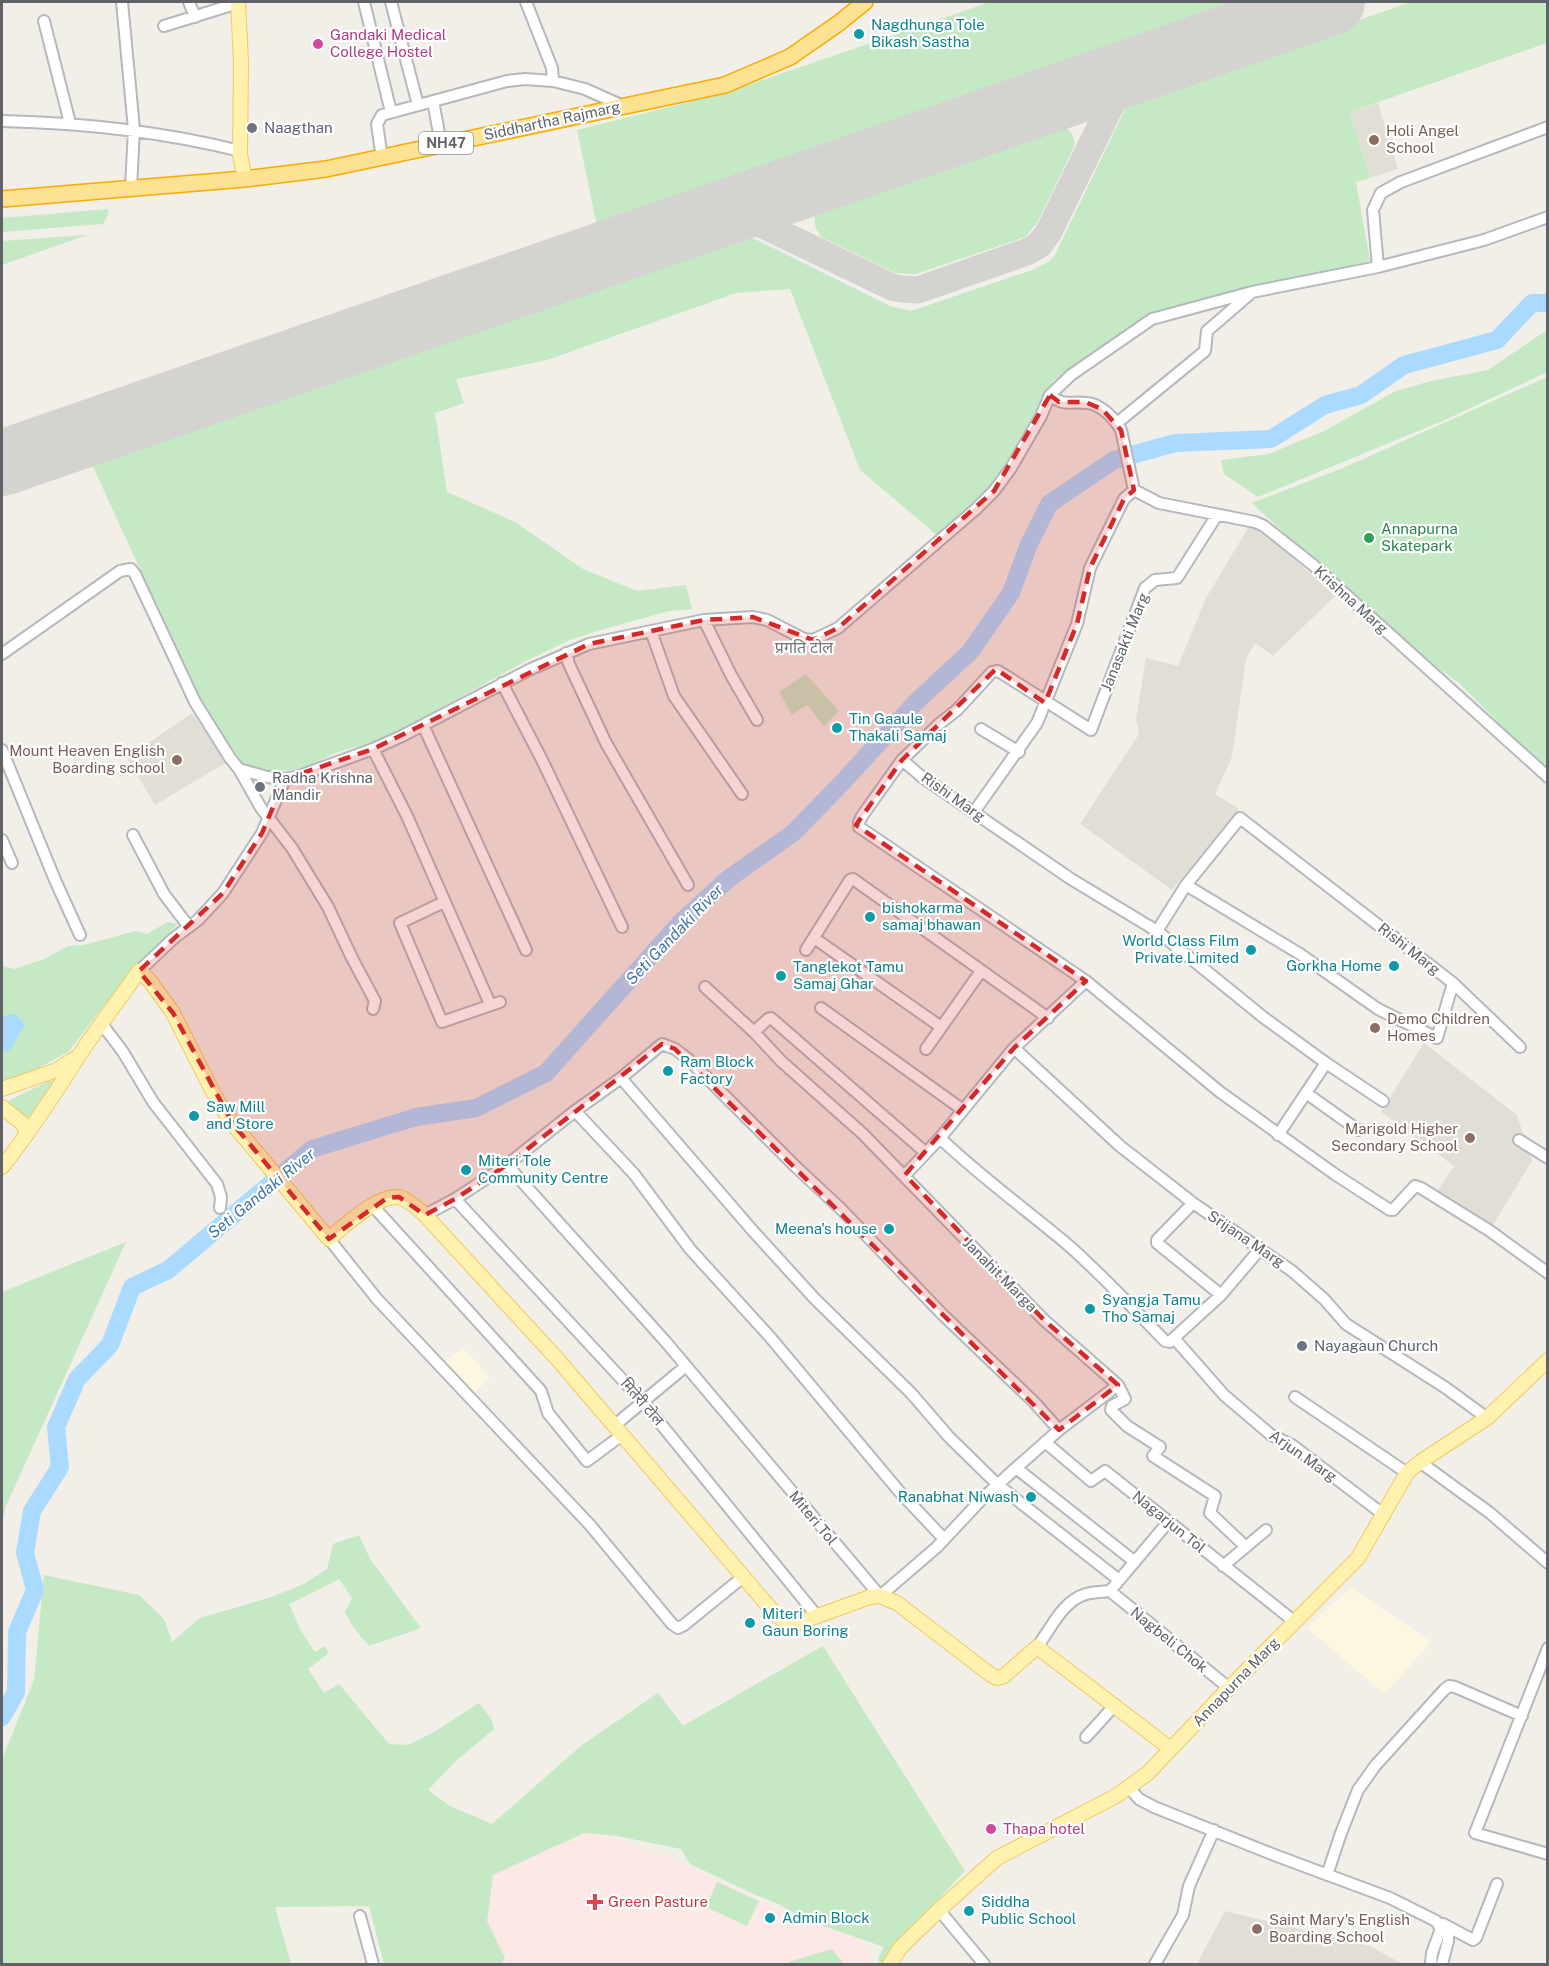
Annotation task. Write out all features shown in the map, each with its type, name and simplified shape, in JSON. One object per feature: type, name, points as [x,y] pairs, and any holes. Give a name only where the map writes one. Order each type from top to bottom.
[{"type":"highway","name":"Siddhartha Rajmarg","points":[[2,200],[245,179],[326,169],[725,85],[799,52],[865,2]]},
{"type":"main road","points":[[238,2],[241,62],[240,151],[245,179]]},
{"type":"main road","points":[[2,1167],[62,1085],[78,1056],[139,971],[150,981],[172,1013],[233,1124],[329,1239],[372,1205],[387,1198],[399,1197],[411,1203],[425,1215],[559,1361],[776,1615],[786,1622],[798,1623],[870,1596],[880,1596]]},
{"type":"main road","points":[[2,1089],[57,1070],[78,1056]]},
{"type":"main road","points":[[2,1107],[23,1124],[27,1134]]},
{"type":"main road","name":"Annapurna Marg","points":[[890,1965],[900,1948],[996,1858],[1133,1786],[1148,1773],[1358,1558],[1407,1473],[1487,1418],[1548,1360]]},
{"type":"main road","name":"Miteri Tol","points":[[880,1596],[897,1603],[994,1677],[1004,1676],[1037,1647]]},
{"type":"main road","points":[[1037,1647],[1171,1749]]},
{"type":"street","points":[[122,2],[134,129],[130,188]]},
{"type":"street","points":[[189,2],[195,17]]},
{"type":"street","points":[[164,26],[238,2]]},
{"type":"street","points":[[364,2],[391,111]]},
{"type":"street","points":[[391,2],[418,105]]},
{"type":"street","points":[[526,2],[552,68],[553,81]]},
{"type":"street","points":[[44,21],[70,123]]},
{"type":"street","points":[[382,158],[377,124],[382,114],[507,81],[553,81],[585,89],[624,106]]},
{"type":"street","points":[[434,101],[441,144]]},
{"type":"street","points":[[2,122],[70,123],[134,129],[193,139],[240,151]]},
{"type":"street","points":[[1378,267],[1372,210],[1381,193],[1401,182],[1548,127]]},
{"type":"street","points":[[239,769],[254,775],[285,778],[299,776],[374,749],[502,683],[589,644],[704,620],[753,617],[767,620],[804,639],[813,640],[838,628],[994,491],[1026,442],[1050,395],[1071,375],[1152,319],[1252,292],[1378,267],[1484,240],[1548,217]]},
{"type":"street","points":[[1117,423],[1205,351],[1207,331],[1252,292]]},
{"type":"street","points":[[974,812],[1038,723],[1077,624],[1090,568],[1124,499],[1133,486],[1117,423],[1102,409],[1092,404],[1059,402],[1050,395]]},
{"type":"street","name":"Krishna Marg","points":[[1133,486],[1159,503],[1255,522],[1264,526],[1313,565],[1548,777]]},
{"type":"street","name":"Janasakti Marg","points":[[1045,703],[1091,730],[1145,588],[1155,580],[1177,578],[1217,515]]},
{"type":"street","points":[[2,654],[120,571],[131,569],[195,702],[239,769],[268,820],[292,849],[328,907],[375,1001],[373,1009]]},
{"type":"street","points":[[704,620],[731,675],[757,720]]},
{"type":"street","points":[[651,631],[674,696],[742,794]]},
{"type":"street","points":[[566,653],[606,743],[688,885]]},
{"type":"street","points":[[1045,703],[998,671],[992,672],[957,710],[902,760],[858,825],[902,858],[1086,981],[1220,1092],[1335,1175],[1390,1210],[1415,1186],[1421,1188],[1490,1231],[1548,1273]]},
{"type":"street","points":[[502,683],[542,760],[622,927]]},
{"type":"street","points":[[423,725],[526,950]]},
{"type":"street","points":[[981,729],[1019,752]]},
{"type":"street","points":[[374,749],[407,816],[444,902],[495,1003],[442,1022],[400,923],[444,902]]},
{"type":"street","points":[[2,750],[55,880],[80,934]]},
{"type":"street","name":"Rishi Marg","points":[[902,760],[922,777],[1071,879],[1156,931],[1263,1017],[1383,1101]]},
{"type":"street","points":[[139,971],[158,951],[205,914],[223,893],[253,848],[268,820],[285,778]]},
{"type":"street","name":"Rishi Marg","points":[[1156,931],[1186,885],[1240,818],[1453,983],[1437,1038],[1378,1009],[1300,954],[1186,885]]},
{"type":"street","points":[[133,835],[165,894],[189,927]]},
{"type":"street","points":[[2,840],[12,863]]},
{"type":"street","points":[[806,950],[850,880],[853,879],[1048,1018]]},
{"type":"street","points":[[814,938],[941,1027]]},
{"type":"street","points":[[926,1049],[981,971]]},
{"type":"street","points":[[905,1175],[940,1138],[1014,1048],[1086,981]]},
{"type":"street","points":[[1453,983],[1520,1047]]},
{"type":"street","name":"Janahit Marga","points":[[705,987],[754,1032],[781,1061],[905,1175],[1044,1320],[1118,1385]]},
{"type":"street","points":[[821,1008],[963,1110]]},
{"type":"street","points":[[754,1032],[771,1018],[926,1153]]},
{"type":"street","points":[[102,1024],[123,1052],[153,1102],[212,1177],[220,1197],[220,1208]]},
{"type":"street","points":[[425,1215],[455,1199],[507,1165],[662,1044],[675,1049],[688,1059],[795,1167],[841,1209],[943,1315],[1034,1402],[1059,1430]]},
{"type":"street","name":"Srijana Marg","points":[[1014,1048],[1120,1146],[1193,1203],[1292,1271],[1324,1299],[1346,1324],[1446,1388],[1487,1418]]},
{"type":"street","points":[[1278,1135],[1326,1063]]},
{"type":"street","points":[[621,1078],[807,1291],[911,1393],[949,1437],[998,1485],[1119,1580]]},
{"type":"street","points":[[1306,1093],[1358,1130]]},
{"type":"street","points":[[575,1111],[634,1174],[690,1249],[770,1337],[898,1490],[944,1539]]},
{"type":"street","points":[[940,1138],[958,1156],[1076,1252],[1165,1341],[1170,1342],[1221,1295],[1261,1248]]},
{"type":"street","points":[[1519,1140],[1548,1158]]},
{"type":"street","name":"Miteri Tol","points":[[507,1165],[686,1366],[880,1596]]},
{"type":"street","name":"मितेरी टोल","points":[[455,1199],[644,1402],[817,1616]]},
{"type":"street","points":[[1193,1203],[1157,1243],[1221,1295]]},
{"type":"street","points":[[372,1205],[541,1391],[548,1413],[587,1461],[644,1402],[686,1366]]},
{"type":"street","points":[[329,1239],[376,1299],[590,1525],[672,1624],[678,1628],[684,1625],[743,1577]]},
{"type":"street","name":"Arjun Marg","points":[[1174,1338],[1224,1395],[1271,1435],[1292,1445],[1384,1515]]},
{"type":"street","points":[[880,1596],[944,1539],[1045,1442],[1118,1385],[1125,1399],[1112,1406],[1111,1410],[1127,1425],[1160,1447],[1153,1456],[1215,1496],[1210,1514],[1245,1546]]},
{"type":"street","points":[[1295,1397],[1407,1473]]},
{"type":"street","name":"Nagarjun Tol","points":[[1045,1442],[1091,1481],[1105,1471],[1295,1622]]},
{"type":"street","points":[[1420,1462],[1490,1512],[1548,1563]]},
{"type":"street","points":[[1016,1468],[1135,1562]]},
{"type":"street","points":[[1037,1647],[1048,1633],[1056,1617],[1069,1604],[1084,1594],[1110,1591],[1169,1521]]},
{"type":"street","points":[[1223,1566],[1266,1530]]},
{"type":"street","name":"Nagbeli Chok","points":[[1110,1591],[1229,1688]]},
{"type":"street","points":[[1548,1647],[1475,1833],[1548,1854]]},
{"type":"street","points":[[1327,1875],[1358,1790],[1375,1766],[1444,1690],[1449,1686],[1455,1687],[1522,1716]]},
{"type":"street","points":[[1086,1737],[1115,1705]]},
{"type":"street","points":[[1133,1786],[1133,1792],[1139,1799],[1327,1875],[1373,1891],[1473,1940],[1476,1938],[1497,1884]]},
{"type":"street","points":[[1155,1965],[1183,1915],[1189,1886],[1214,1830]]},
{"type":"street","points":[[939,1910],[984,1965]]},
{"type":"street","points":[[360,1916],[373,1965]]},
{"type":"street","points":[[1431,1965],[1432,1953],[1441,1929],[1436,1921]]},
{"type":"street","points":[[1436,1921],[1448,1933],[1442,1965]]},
{"type":"highlighted area","points":[[1050,395],[1059,402],[1085,402],[1102,409],[1121,430],[1134,490],[1124,499],[1090,568],[1077,624],[1045,703],[996,669],[902,760],[856,825],[1086,981],[1014,1048],[905,1175],[1044,1320],[1118,1385],[1059,1430],[675,1049],[662,1044],[507,1165],[455,1199],[425,1215],[399,1197],[387,1198],[329,1239],[233,1124],[173,1013],[139,971],[223,893],[262,833],[285,779],[373,749],[589,644],[704,620],[753,617],[813,640],[838,628],[994,491]]},
{"type":"shaded area","name":"Holi Angel School","points":[[1378,103],[1398,169],[1370,178],[1350,112]]},
{"type":"shaded area","points":[[1251,523],[1335,596],[1273,656],[1255,643],[1246,659],[1232,757],[1215,794],[1239,809],[1172,890],[1080,824],[1139,734],[1136,720],[1146,658],[1178,666],[1206,598]]},
{"type":"shaded area","name":"Mount Heaven English Boarding school","points":[[192,713],[227,762],[155,805],[127,758]]},
{"type":"shaded area","name":"Marigold Higher Secondary School","points":[[1424,1043],[1517,1115],[1532,1161],[1490,1230],[1436,1193],[1454,1166],[1381,1112]]},
{"type":"shaded area","points":[[462,1347],[490,1378],[470,1396],[443,1365]]},
{"type":"shaded area","points":[[1351,1587],[1431,1642],[1385,1694],[1307,1628]]},
{"type":"shaded area","name":"Green Pasture","points":[[588,1830],[686,1864],[804,1921],[864,1941],[875,1964],[387,1964],[454,1883]]},
{"type":"shaded area","name":"Saint Mary's English Boarding School","points":[[1225,1911],[1370,1946],[1402,1964],[1197,1964]]},
{"type":"green space","points":[[990,2],[1259,2],[598,231],[577,130],[725,93]]},
{"type":"green space","points":[[1411,2],[1547,2],[1547,43],[1350,112],[1370,178],[1356,182],[1370,261],[1153,313],[1053,381],[990,490],[937,535],[860,470],[790,289],[736,293],[547,360],[456,379],[464,403],[435,413],[447,492],[515,522],[583,569],[637,591],[686,585],[692,609],[669,611],[570,640],[524,662],[387,738],[338,752],[312,764],[291,770],[255,769],[240,762],[200,703],[165,631],[139,567],[89,458],[747,235],[890,306],[911,311],[1035,269],[1055,255],[1130,99]]},
{"type":"green space","points":[[1050,123],[1071,133],[1074,147],[1037,223],[1025,237],[916,274],[896,273],[821,237],[816,229],[815,216],[822,203]]},
{"type":"green space","points":[[108,209],[108,215],[103,224],[2,232],[2,218]]},
{"type":"green space","points":[[87,235],[2,265],[2,241]]},
{"type":"green space","points":[[1547,330],[1547,372],[1445,420],[1258,497],[1224,474],[1221,460],[1269,454],[1324,431],[1396,391],[1431,381],[1488,370]]},
{"type":"green space","points":[[1547,377],[1547,771],[1459,683],[1429,662],[1252,503],[1343,468]]},
{"type":"green space","points":[[806,674],[839,711],[824,726],[807,705],[792,715],[779,692]]},
{"type":"green space","points":[[168,922],[178,924],[127,976],[68,1052],[31,1072],[2,1083],[2,966],[15,969],[44,959],[68,946],[84,945],[135,931],[147,934]]},
{"type":"green space","points":[[51,1080],[54,1083],[31,1117],[26,1118],[6,1105],[10,1100]]},
{"type":"green space","points":[[126,1242],[5,1508],[2,1529],[2,1292]]},
{"type":"green space","points":[[359,1535],[370,1559],[421,1628],[369,1646],[354,1628],[345,1612],[352,1598],[339,1579],[289,1604],[301,1631],[315,1652],[324,1646],[329,1653],[308,1669],[324,1693],[339,1684],[389,1744],[408,1745],[434,1732],[479,1703],[492,1720],[494,1729],[456,1761],[428,1790],[450,1806],[492,1824],[582,1745],[658,1693],[683,1726],[823,1646],[965,1871],[895,1945],[886,1964],[879,1964],[884,1947],[806,1920],[778,1904],[690,1864],[681,1849],[617,1836],[584,1833],[493,1875],[487,1921],[505,1958],[500,1964],[384,1964],[369,1906],[275,1907],[291,1964],[2,1964],[2,1759],[34,1680],[44,1575],[139,1595],[164,1619],[172,1642],[200,1618],[269,1598],[304,1584],[327,1569],[333,1544]]},
{"type":"green space","points":[[717,1882],[759,1901],[747,1926],[706,1907]]},
{"type":"green space","points":[[832,1949],[844,1964],[789,1964],[789,1962]]},
{"type":"water","points":[[15,1014],[23,1022],[24,1027],[10,1050],[2,1052],[2,1016]]},
{"type":"waterway","name":"Seti Gandaki River","points":[[2,1717],[16,1692],[17,1632],[35,1590],[25,1553],[32,1511],[60,1467],[56,1427],[77,1379],[110,1345],[132,1287],[168,1270],[312,1149],[416,1117],[476,1108],[546,1073],[680,923],[728,879],[793,833],[917,701],[970,652],[1011,593],[1029,544],[1049,504],[1114,460],[1175,443],[1271,439],[1325,405],[1361,395],[1404,365],[1497,340],[1532,303],[1548,303]]},
{"type":"taxiway","points":[[718,214],[736,215],[761,224],[892,287],[918,290],[1029,251],[1039,245],[1048,233],[1117,93],[1131,75],[1141,68]]},
{"type":"runway","points":[[2,463],[1332,2]]},
{"type":"place","name":"Nagdhunga Tole Bikash Sastha","points":[[859,34]]},
{"type":"place","name":"Gandaki Medical College Hostel","points":[[318,44]]},
{"type":"place","name":"Naagthan","points":[[252,128]]},
{"type":"place","name":"Holi Angel School","points":[[1374,140]]},
{"type":"place","name":"Annapurna Skatepark","points":[[1369,538]]},
{"type":"place","name":"Tin Gaaule Thakali Samaj","points":[[837,728]]},
{"type":"place","name":"Mount Heaven English Boarding school","points":[[177,760]]},
{"type":"place","name":"Radha Krishna Mandir","points":[[260,787]]},
{"type":"place","name":"bishokarma samaj bhawan","points":[[870,917]]},
{"type":"place","name":"World Class Film Private Limited","points":[[1251,950]]},
{"type":"place","name":"Gorkha Home","points":[[1394,966]]},
{"type":"place","name":"Tanglekot Tamu Samaj Ghar","points":[[781,976]]},
{"type":"place","name":"Demo Children Homes","points":[[1375,1028]]},
{"type":"place","name":"Ram Block Factory","points":[[668,1071]]},
{"type":"place","name":"Saw Mill and Store","points":[[194,1116]]},
{"type":"place","name":"Marigold Higher Secondary School","points":[[1470,1138]]},
{"type":"place","name":"Miteri Tole Community Centre","points":[[466,1170]]},
{"type":"place","name":"Meena's house","points":[[889,1229]]},
{"type":"place","name":"Syangja Tamu Tho Samaj","points":[[1090,1309]]},
{"type":"place","name":"Nayagaun Church","points":[[1302,1346]]},
{"type":"place","name":"Ranabhat Niwash","points":[[1031,1497]]},
{"type":"place","name":"Miteri Gaun Boring","points":[[750,1623]]},
{"type":"place","name":"Thapa hotel","points":[[991,1829]]},
{"type":"place","name":"Green Pasture","points":[[595,1902]]},
{"type":"place","name":"Siddha Public School","points":[[969,1911]]},
{"type":"place","name":"Admin Block","points":[[770,1918]]},
{"type":"place","name":"Saint Mary's English Boarding School","points":[[1257,1929]]},
{"type":"district","name":"प्रगति टोल","points":[[804,647]]}]
